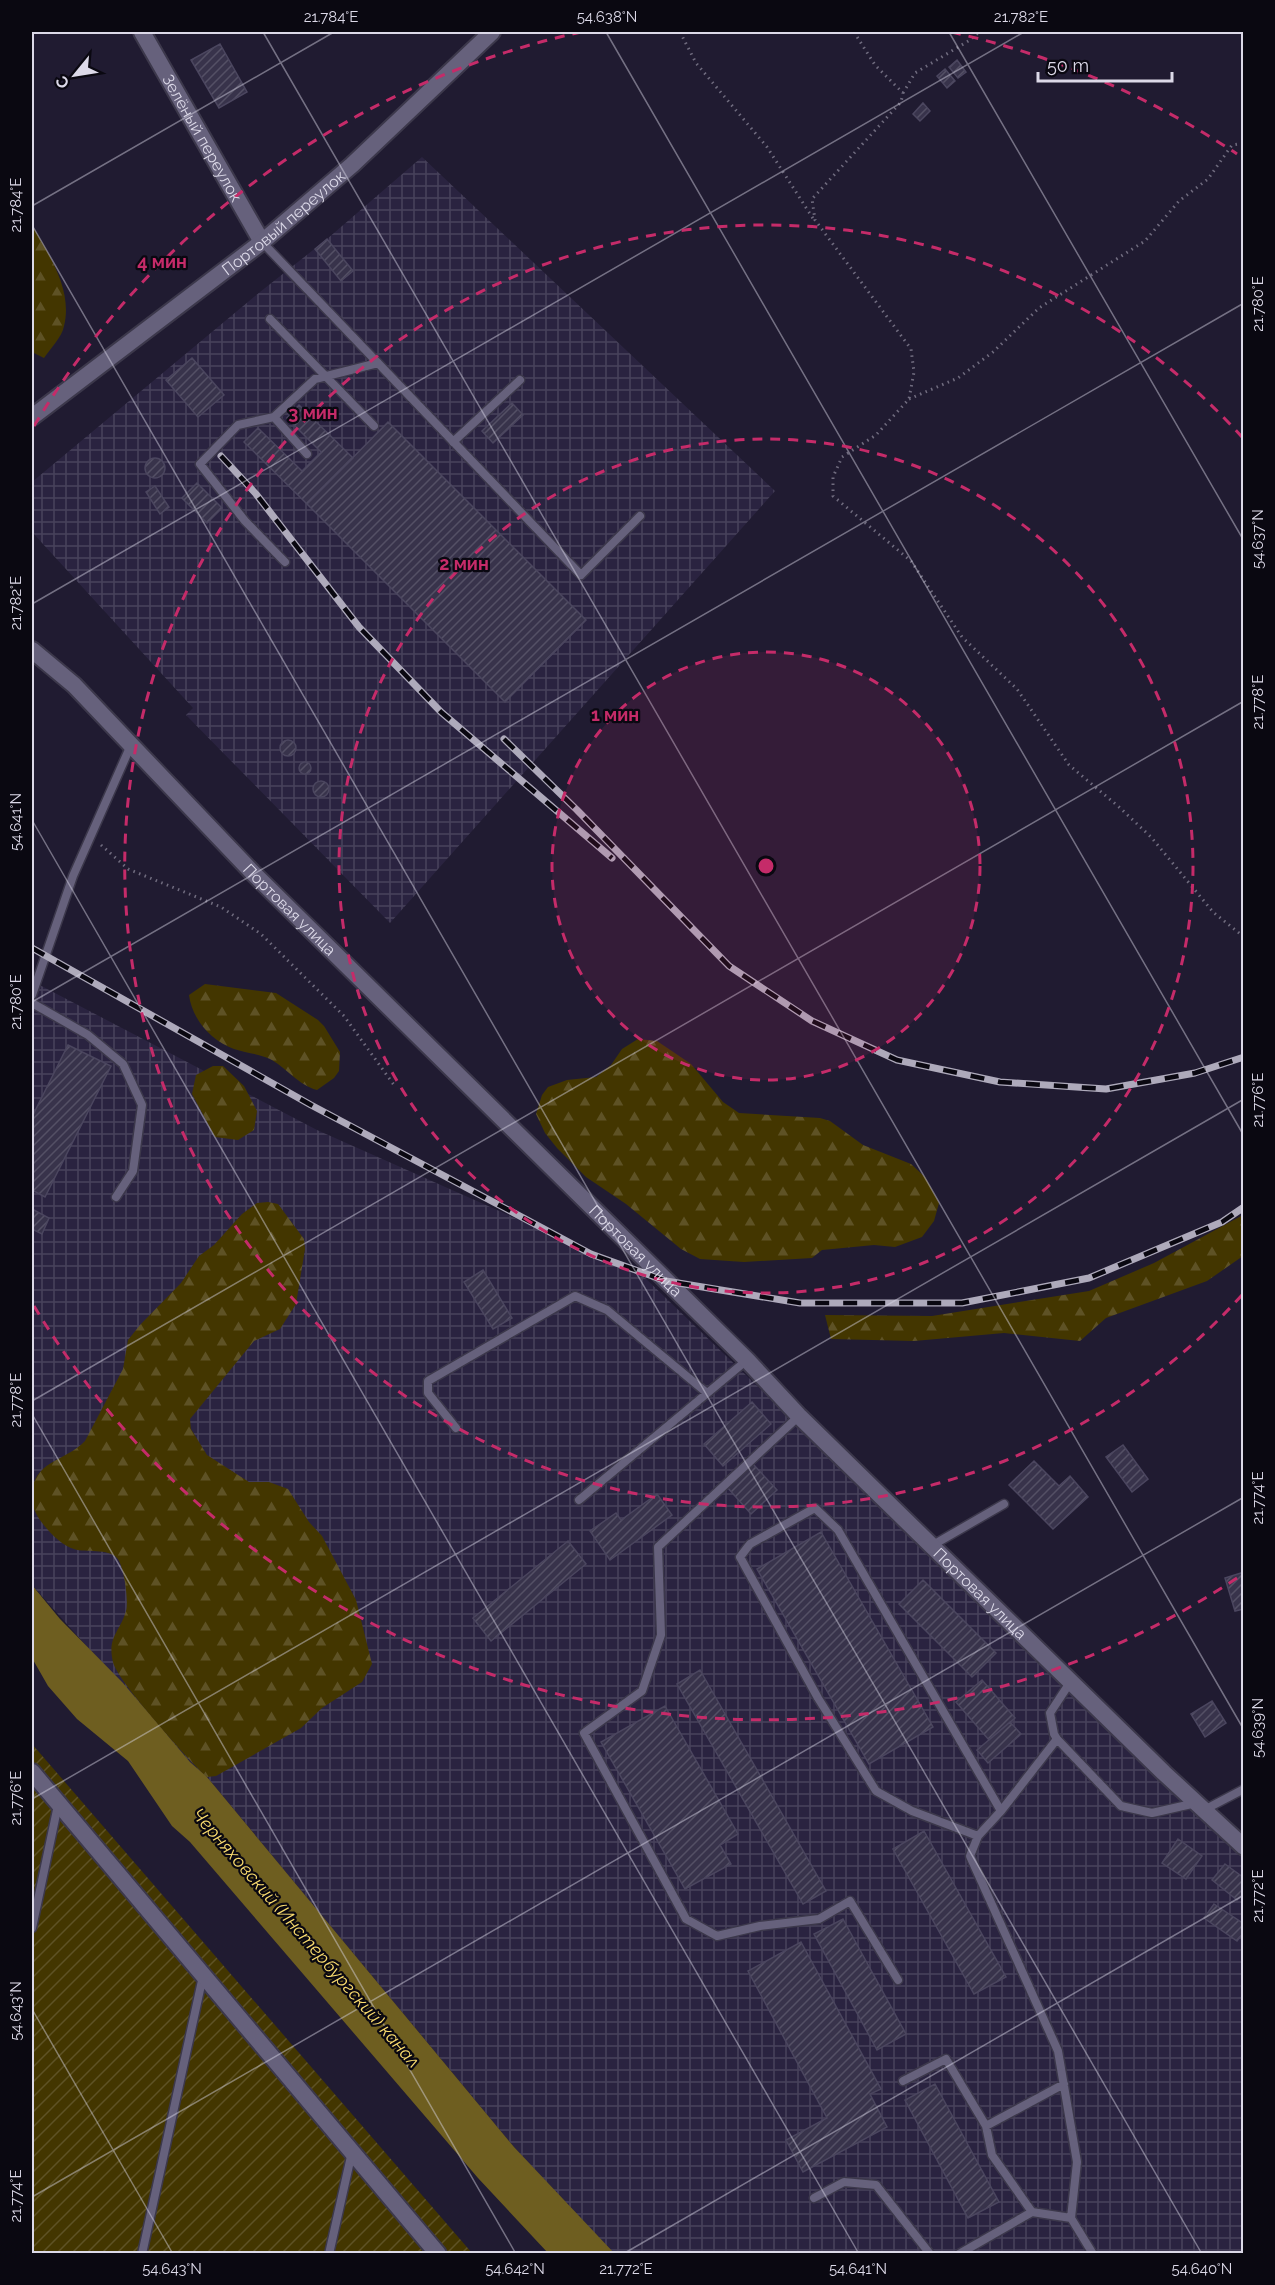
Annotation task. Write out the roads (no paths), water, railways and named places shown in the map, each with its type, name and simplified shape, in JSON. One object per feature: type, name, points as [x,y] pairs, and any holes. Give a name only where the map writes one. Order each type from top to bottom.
[{"type":"street","name":"Зелёный переулок","points":[[142,32],[262,242]]},
{"type":"street","name":"Портовый переулок","points":[[32,417],[262,242],[352,165],[492,32]]},
{"type":"street","name":"Портовая улица","points":[[32,650],[74,686],[252,872],[747,1360],[799,1416],[1244,1847]]},
{"type":"street","points":[[32,1772],[438,2253]]},
{"type":"lane","points":[[262,242],[581,575],[640,516]]},
{"type":"lane","points":[[270,319],[374,426]]},
{"type":"lane","points":[[285,562],[245,521],[200,464],[238,425],[274,417],[315,379],[378,363]]},
{"type":"lane","points":[[453,442],[520,380]]},
{"type":"lane","points":[[274,417],[308,454]]},
{"type":"lane","points":[[32,995],[73,876],[131,745]]},
{"type":"lane","points":[[32,1003],[88,1035],[123,1064],[142,1105],[133,1171],[116,1197]]},
{"type":"lane","points":[[456,1428],[428,1393],[428,1381],[575,1296],[607,1310],[707,1393]]},
{"type":"lane","points":[[579,1500],[747,1360]]},
{"type":"lane","points":[[799,1416],[657,1547],[661,1635],[642,1691],[584,1733],[686,1919],[717,1936],[760,1926],[819,1919],[850,1901],[898,1980]]},
{"type":"lane","points":[[933,1545],[1004,1504]]},
{"type":"lane","points":[[978,1836],[912,1811],[876,1791],[818,1698],[740,1557],[750,1544],[815,1508],[838,1530],[1001,1811]]},
{"type":"lane","points":[[1071,1681],[1050,1713],[1054,1734],[1120,1806],[1152,1813],[1200,1806],[1244,1789]]},
{"type":"lane","points":[[1057,1739],[1001,1811],[978,1836],[970,1856],[1058,2051],[1077,2162],[1071,2218],[1093,2253]]},
{"type":"lane","points":[[32,1928],[59,1802]]},
{"type":"lane","points":[[142,2253],[204,1974]]},
{"type":"lane","points":[[903,2081],[946,2059],[986,2126],[992,2156],[1032,2212]]},
{"type":"lane","points":[[986,2126],[1064,2084]]},
{"type":"lane","points":[[329,2253],[352,2152]]},
{"type":"lane","points":[[814,2198],[844,2182],[876,2185],[930,2253]]},
{"type":"lane","points":[[959,2253],[1032,2212],[1071,2218]]},
{"type":"water","name":"Черняховский (Инстербургский) канал","points":[[32,1585],[60,1619],[123,1683],[190,1762],[207,1777],[514,2147],[614,2253],[548,2253],[478,2178],[190,1842],[172,1826],[128,1761],[77,1719],[48,1686],[32,1658]]},
{"type":"railway","points":[[221,456],[256,494],[359,627],[441,712],[612,858]]},
{"type":"railway","points":[[504,739],[577,810],[729,966],[812,1021],[897,1060],[1000,1082],[1106,1089],[1195,1073],[1244,1057]]},
{"type":"railway","points":[[32,948],[311,1105],[591,1254],[666,1281],[800,1303],[962,1303],[1089,1278],[1222,1222],[1244,1207]]}]
